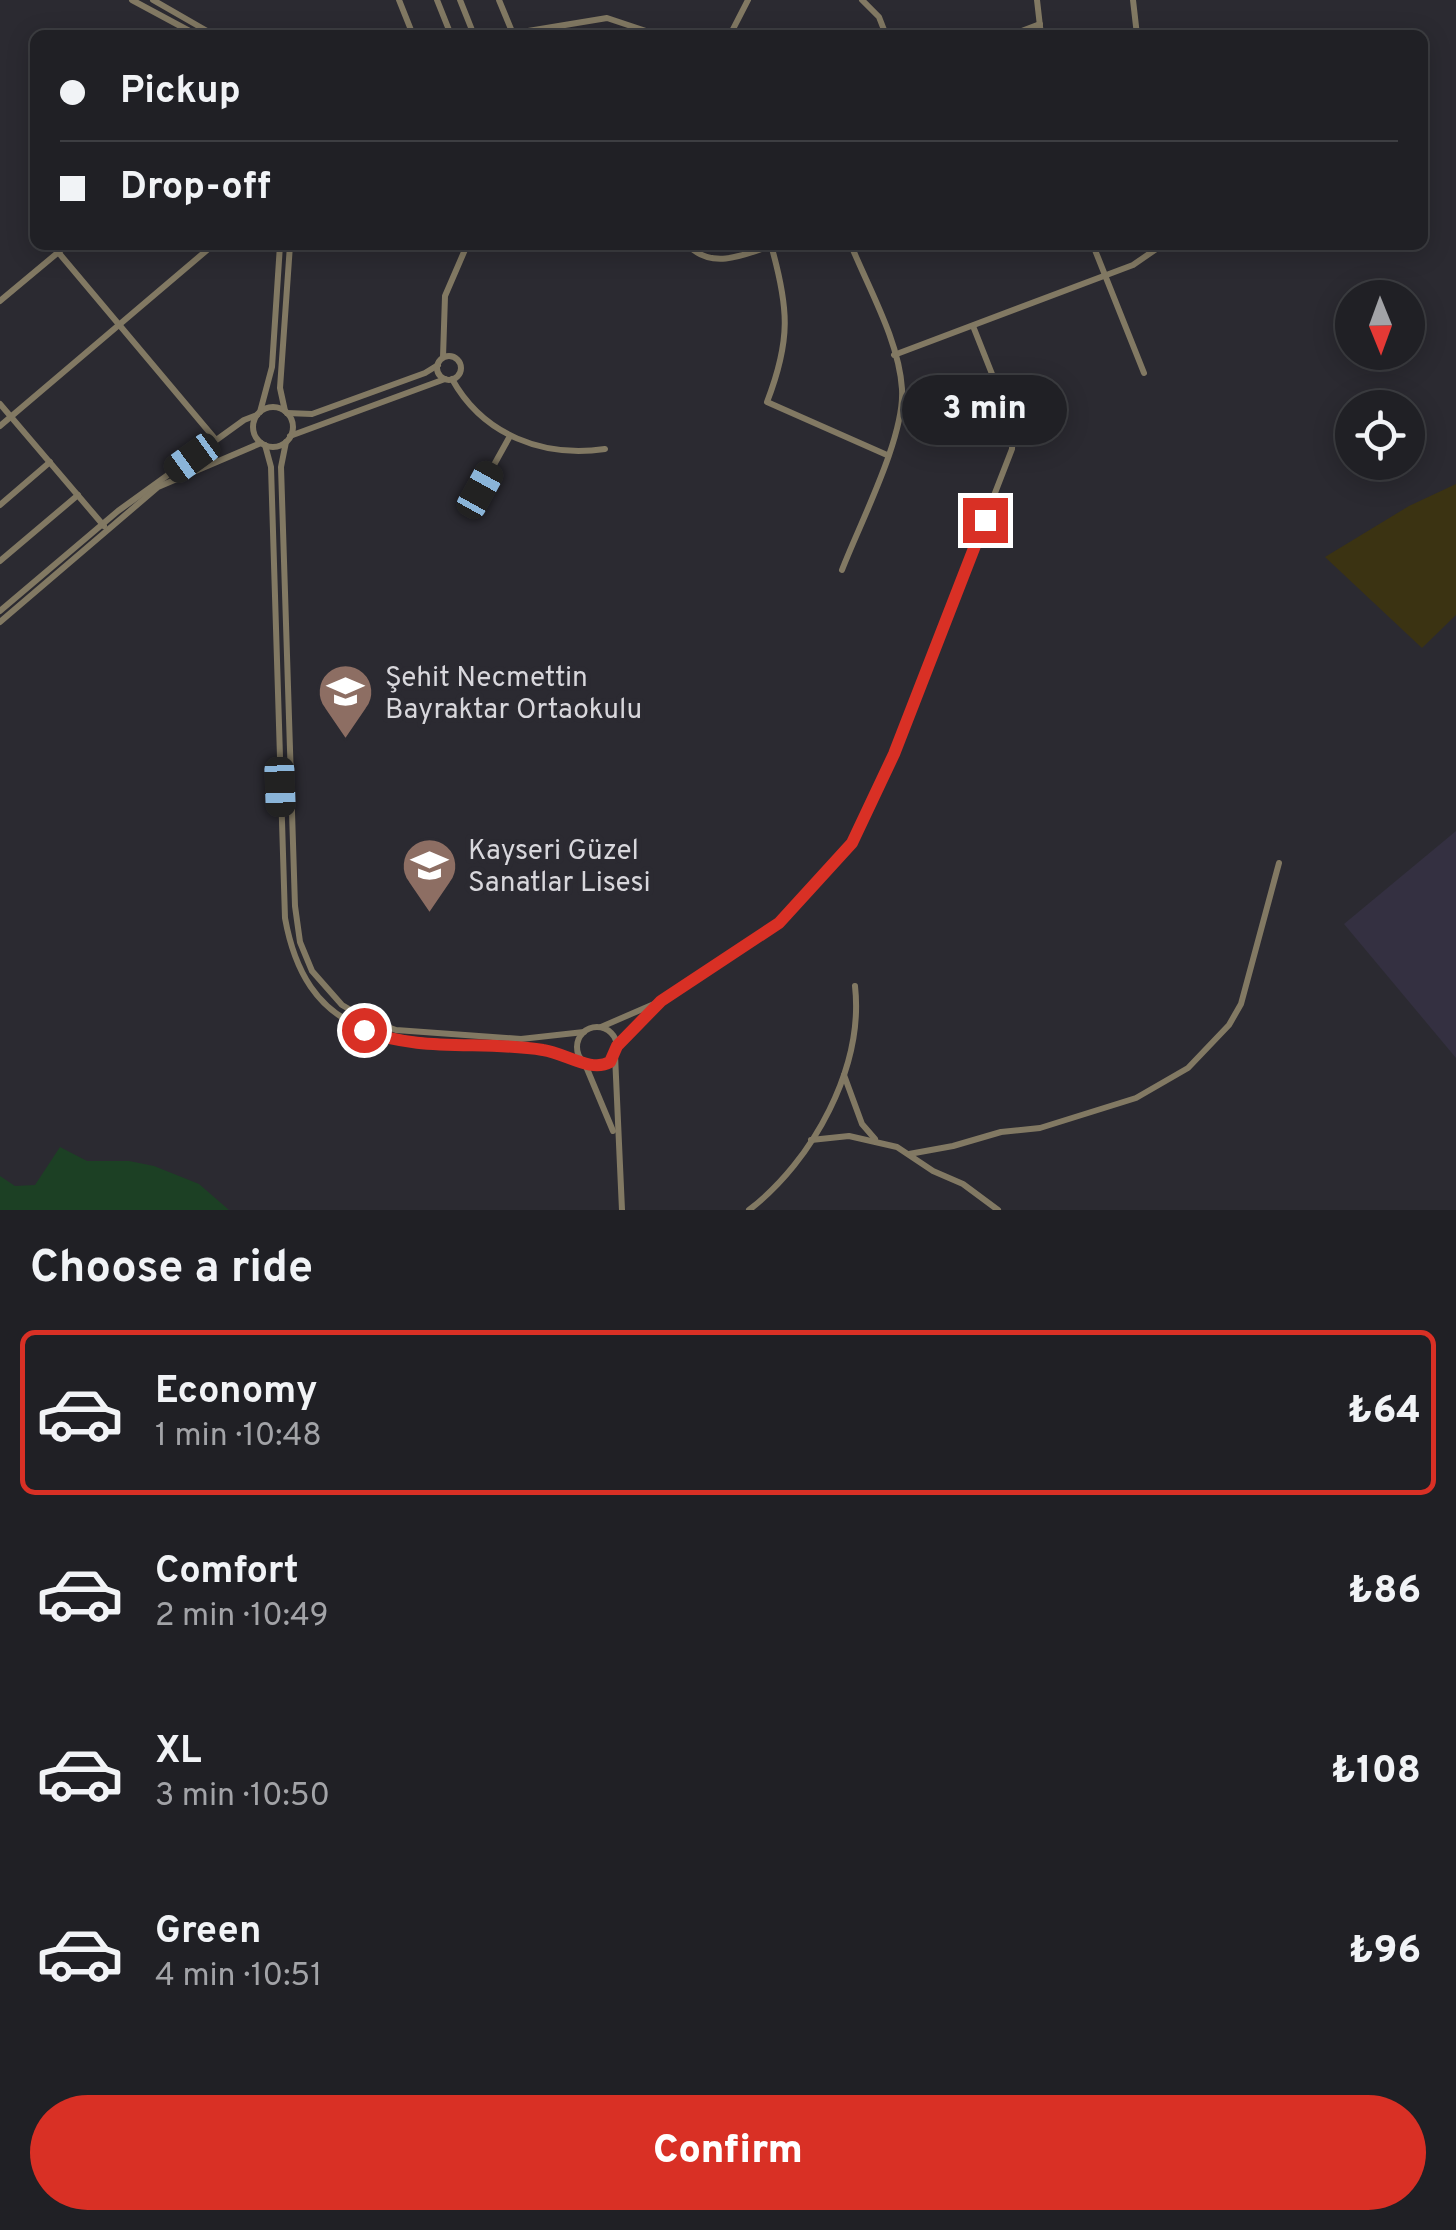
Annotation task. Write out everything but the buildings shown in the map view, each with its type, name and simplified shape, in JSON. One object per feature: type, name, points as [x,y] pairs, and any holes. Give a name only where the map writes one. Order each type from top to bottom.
[{"type":"street","points":[[132,0],[189,30]]},
{"type":"street","points":[[399,0],[411,30]]},
{"type":"street","points":[[438,0],[449,30]]},
{"type":"street","points":[[460,0],[472,30]]},
{"type":"street","points":[[499,0],[509,30]]},
{"type":"street","points":[[733,30],[748,0]]},
{"type":"street","points":[[862,0],[879,17],[884,30]]},
{"type":"street","points":[[1037,0],[1041,30]]},
{"type":"street","points":[[1133,0],[1136,30]]},
{"type":"street","points":[[160,1],[206,30]]},
{"type":"street","points":[[534,30],[607,18],[643,30]]},
{"type":"street","points":[[1024,30],[1040,24]]},
{"type":"street","points":[[0,302],[60,250]]},
{"type":"street","points":[[0,426],[208,250]]},
{"type":"street","points":[[280,250],[273,355],[253,428],[271,467],[285,918],[300,968],[329,1007],[356,1026],[380,1036],[541,1050],[602,1066],[661,1001]]},
{"type":"street","points":[[290,250],[280,388],[292,422],[281,474],[296,919],[308,961],[324,988],[342,1005],[386,1027],[521,1038],[600,1028],[661,1001],[779,923],[852,843],[894,754],[1012,448],[1014,426],[973,326]]},
{"type":"street","points":[[0,611],[244,420],[272,407],[312,414],[426,373],[438,365],[444,357],[445,296],[464,250]]},
{"type":"street","points":[[694,250],[720,258],[740,257],[758,250]]},
{"type":"street","points":[[772,250],[785,296],[787,330],[782,361],[767,402],[887,455]]},
{"type":"street","points":[[842,570],[887,455],[902,399],[894,354],[853,250]]},
{"type":"street","points":[[1095,250],[1144,373]]},
{"type":"street","points":[[894,354],[1140,262],[1156,250]]},
{"type":"street","points":[[58,252],[216,440]]},
{"type":"street","points":[[0,622],[106,527],[165,483],[263,444],[274,447],[460,373],[460,363],[453,356],[444,357]]},
{"type":"street","points":[[438,365],[476,412],[510,436],[557,450],[605,449]]},
{"type":"street","points":[[0,404],[106,527]]},
{"type":"street","points":[[480,490],[510,436]]},
{"type":"street","points":[[0,505],[50,462]]},
{"type":"street","points":[[0,561],[78,494]]},
{"type":"street","points":[[909,1154],[1001,1132],[1040,1128],[1130,1100],[1188,1068],[1228,1025],[1240,1004],[1280,864]]},
{"type":"street","points":[[749,1210],[775,1186],[820,1128],[855,1040],[856,986]]},
{"type":"street","points":[[600,1028],[612,1034],[616,1051],[622,1210]]},
{"type":"street","points":[[584,1032],[576,1048],[610,1121],[618,1157]]},
{"type":"street","points":[[844,1075],[862,1124],[880,1143]]},
{"type":"street","points":[[811,1140],[840,1136],[880,1143],[909,1154],[998,1210]]},
{"type":"shaded area","points":[[1456,831],[1456,1058],[1344,924]]},
{"type":"green space","points":[[60,1147],[87,1161],[129,1161],[154,1166],[199,1184],[229,1210],[0,1210],[0,1176],[15,1186],[35,1185]]},
{"type":"sand","points":[[1456,484],[1456,615],[1422,648],[1325,557],[1409,506]]},
{"type":"place","name":"Şehit Necmettin Bayraktar Ortaokulu","points":[[346,741]]},
{"type":"place","name":"Kayseri Güzel Sanatlar Lisesi","points":[[429,914]]},
{"type":"route","points":[[364,1030],[409,1041],[541,1050],[568,1055],[593,1067],[610,1062],[617,1046],[661,1001],[779,923],[852,843],[894,754],[985,520]]}]
